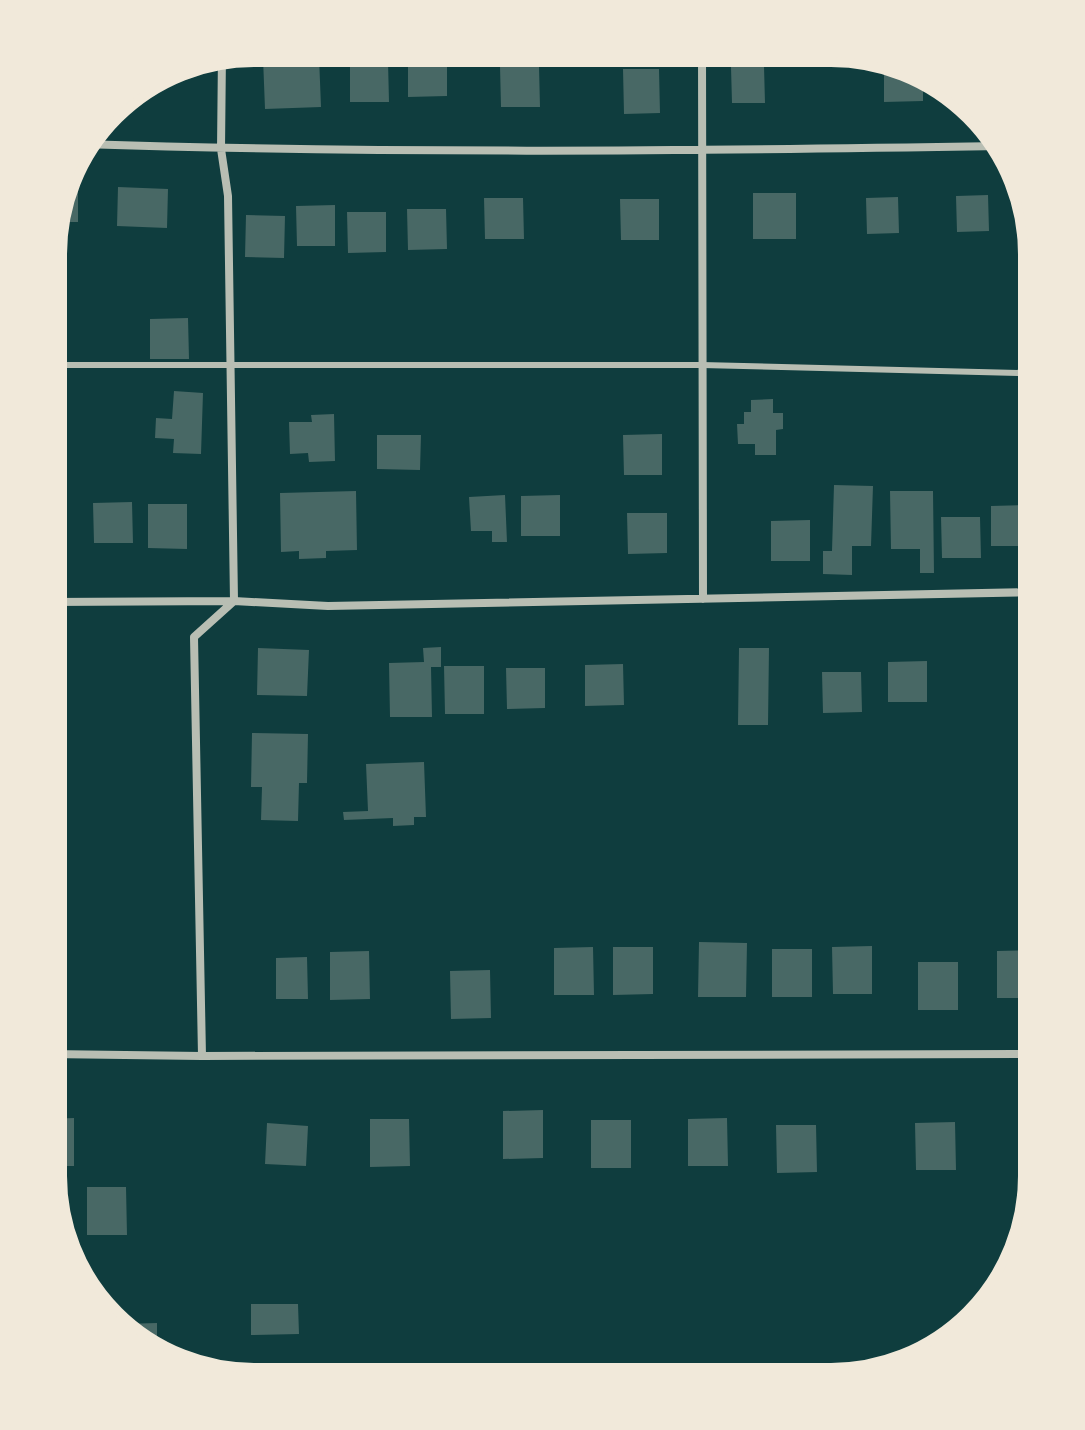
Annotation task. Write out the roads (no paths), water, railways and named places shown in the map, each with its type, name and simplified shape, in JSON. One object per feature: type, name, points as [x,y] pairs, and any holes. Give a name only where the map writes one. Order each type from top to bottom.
[{"type":"street","points":[[702,62],[703,599]]},
{"type":"street","points":[[202,1056],[194,637],[234,601],[228,196],[221,149],[222,65]]},
{"type":"street","points":[[96,145],[221,149],[701,151],[990,146]]},
{"type":"street","points":[[62,602],[234,601],[328,606],[1023,592]]},
{"type":"street","points":[[62,1054],[1023,1054]]},
{"type":"lane","points":[[62,365],[702,365],[1023,374]]}]
